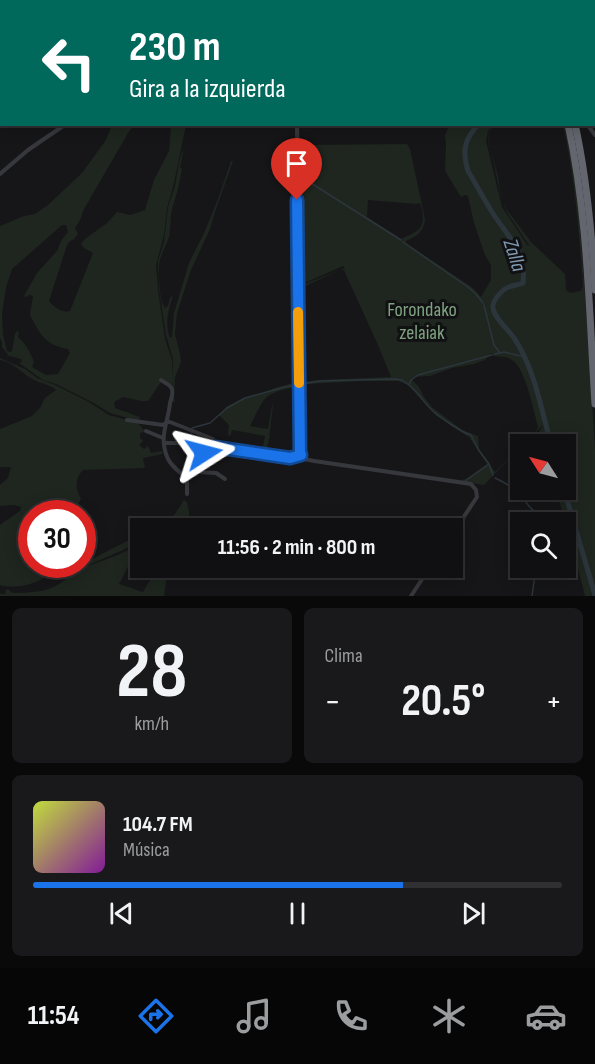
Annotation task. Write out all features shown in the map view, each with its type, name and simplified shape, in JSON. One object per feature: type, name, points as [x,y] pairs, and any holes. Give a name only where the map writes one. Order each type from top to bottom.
[{"type":"highway","points":[[568,126],[582,206],[595,404]]},
{"type":"highway","points":[[575,126],[584,169],[595,290]]},
{"type":"street","points":[[0,174],[28,150],[63,126]]},
{"type":"street","points":[[297,126],[301,455],[304,459],[314,461],[471,484],[476,490],[477,497],[463,518]]},
{"type":"street","points":[[161,380],[172,390],[169,416],[164,427],[164,440],[169,462],[187,479]]},
{"type":"street","points":[[127,420],[163,425],[167,422],[208,436],[213,439],[215,447]]},
{"type":"street","points":[[146,431],[164,440],[189,443],[196,451],[204,453],[208,453],[215,447],[290,458],[301,455]]},
{"type":"street","points":[[187,479],[203,469],[208,453]]},
{"type":"street","points":[[198,472],[216,473],[225,479]]},
{"type":"street","points":[[186,495],[187,479]]},
{"type":"street","points":[[411,596],[423,578]]},
{"type":"green space","points":[[133,126],[84,209],[75,228],[78,234],[67,245],[49,301],[59,309],[70,311],[93,253],[81,244],[117,212],[130,215],[145,210],[154,180],[169,151],[171,126],[186,126],[167,208],[164,235],[156,265],[165,339],[172,360],[173,378],[173,359],[166,335],[159,289],[158,261],[164,242],[168,207],[175,186],[179,162],[184,147],[178,189],[171,212],[169,237],[159,263],[160,294],[165,308],[173,295],[167,321],[170,338],[172,337],[174,313],[189,263],[205,231],[231,161],[233,161],[210,229],[191,270],[177,313],[175,334],[181,362],[175,377],[175,402],[172,402],[173,379],[172,387],[161,382],[148,401],[123,397],[114,402],[115,408],[140,417],[139,421],[110,413],[56,384],[43,380],[19,363],[22,362],[21,359],[9,356],[2,347],[0,338],[0,226],[35,214],[48,205],[82,173],[106,140],[111,127]],"holes":[[[62,225],[66,225],[68,232],[57,251],[37,273],[24,296],[33,296],[30,315],[44,338],[54,345],[68,349],[70,353],[58,374],[46,375],[32,367],[34,362],[28,348],[18,337],[19,332],[15,334],[12,351],[7,351],[3,335],[2,314],[6,287],[12,269]]]},
{"type":"green space","points":[[295,126],[298,452],[291,457],[262,452],[265,436],[232,430],[230,436],[228,435],[229,425],[219,415],[226,407],[246,397],[296,382]],"holes":[[[295,387],[297,388],[297,452],[290,456],[266,452],[273,405],[268,429],[250,426],[266,398],[276,392]]]},
{"type":"green space","name":"Forondako zelaiak","points":[[298,126],[300,145],[407,144],[425,219],[421,230],[406,243],[473,288],[481,297],[491,280],[491,265],[485,255],[474,223],[468,196],[461,197],[445,171],[445,136],[448,128],[446,126],[490,126],[486,141],[502,207],[528,246],[502,201],[531,242],[565,274],[566,290],[570,293],[581,291],[583,286],[578,225],[571,165],[563,126],[566,126],[577,188],[588,334],[595,450],[595,596],[585,596],[576,561],[576,512],[563,512],[559,500],[576,500],[576,434],[537,434],[544,424],[533,434],[538,427],[525,380],[517,364],[510,359],[493,356],[491,353],[485,360],[474,364],[452,368],[430,376],[413,377],[413,381],[432,407],[462,430],[478,436],[479,449],[495,472],[510,457],[484,485],[307,458],[461,480],[487,464],[469,437],[434,414],[408,385],[398,381],[302,385],[303,453],[301,450],[299,288],[302,285],[345,268],[343,266],[307,282],[299,279]],"holes":[[[368,200],[420,203],[423,217],[421,226],[414,233],[401,239],[367,217]],[[344,270],[391,377],[302,382],[300,290]]]},
{"type":"green space","points":[[491,151],[498,176],[502,201]]},
{"type":"green space","points":[[0,358],[25,369],[37,378],[87,401],[109,415],[138,423],[145,432],[140,433],[143,441],[139,445],[144,449],[148,446],[151,453],[162,451],[163,454],[143,458],[145,468],[83,470],[77,479],[77,491],[80,500],[18,500],[18,506],[0,506],[0,485],[8,478],[11,467],[0,467],[0,429],[32,416],[40,408],[45,398],[56,390],[34,380],[10,363]]},
{"type":"green space","points":[[184,500],[187,502],[189,518],[170,518]]},
{"type":"green space","points":[[18,512],[18,578],[43,578],[31,584],[19,586],[0,585],[0,525]]},
{"type":"green space","points":[[130,540],[130,546],[96,562],[96,557]]},
{"type":"green space","points":[[130,549],[130,563],[119,584],[143,592],[151,578],[166,578],[164,596],[0,596],[0,594],[6,594],[5,591],[8,589],[12,593],[41,591],[67,578],[96,578],[96,563]]},
{"type":"waterway","name":"Zalla","points":[[477,126],[467,140],[465,157],[468,171],[515,245],[522,262],[523,272],[523,283],[504,290],[496,298],[493,308],[499,320],[514,338],[527,363],[548,434]]},
{"type":"waterway","points":[[306,180],[401,240]]},
{"type":"waterway","points":[[403,242],[468,287],[483,303]]},
{"type":"waterway","points":[[484,305],[494,345],[500,353]]},
{"type":"waterway","points":[[495,354],[504,352],[525,357]]},
{"type":"waterway","points":[[302,384],[320,381],[395,379],[402,380],[409,385],[411,380],[418,375],[492,355]]},
{"type":"waterway","points":[[192,428],[210,423],[227,408],[245,398],[297,385]]},
{"type":"waterway","points":[[409,385],[437,414],[471,435],[493,475]]},
{"type":"waterway","points":[[190,441],[191,433]]},
{"type":"waterway","points":[[192,450],[193,465]]},
{"type":"waterway","points":[[465,481],[489,464]]},
{"type":"waterway","points":[[495,478],[517,492],[533,512]]},
{"type":"waterway","name":"Zalla","points":[[567,500],[595,595]]},
{"type":"waterway","points":[[532,596],[534,578]]},
{"type":"slow traffic","points":[[298,312],[299,383]]},
{"type":"route","points":[[204,453],[208,453],[215,447],[290,458],[301,455],[297,200]]}]
